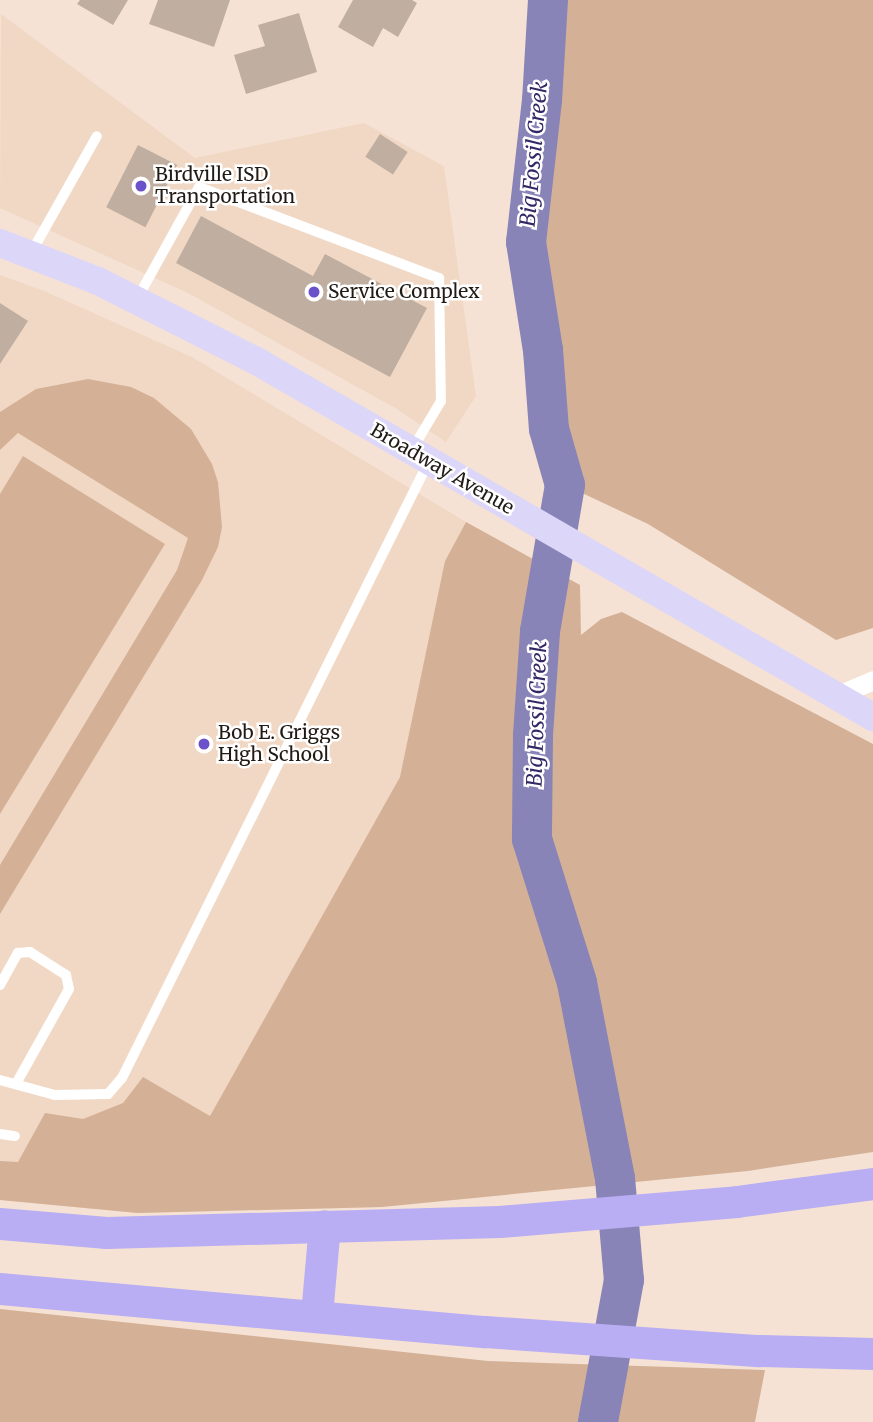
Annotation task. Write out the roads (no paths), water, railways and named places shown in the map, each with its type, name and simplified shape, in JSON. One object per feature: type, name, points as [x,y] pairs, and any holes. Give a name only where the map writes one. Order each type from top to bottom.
[{"type":"main road","name":"Broadway Avenue","points":[[0,243],[137,299],[260,363],[873,717]]},
{"type":"main road","points":[[0,1224],[107,1233],[500,1222],[737,1202],[873,1184]]},
{"type":"main road","points":[[317,1315],[325,1226]]},
{"type":"main road","points":[[0,1289],[485,1332],[759,1351],[873,1354]]},
{"type":"street","points":[[838,695],[873,680]]},
{"type":"lane","points":[[30,253],[97,136]]},
{"type":"lane","points":[[0,1080],[55,1096],[108,1094],[122,1078],[420,456],[441,401],[439,278],[199,187],[137,299]]},
{"type":"lane","points":[[0,985],[18,953],[30,952],[66,975],[69,989],[16,1084]]},
{"type":"lane","points":[[0,1134],[15,1136]]},
{"type":"waterway","name":"Big Fossil Creek","points":[[548,0],[542,100],[526,242],[543,350],[549,429],[565,485],[540,632],[533,736],[532,839],[577,983],[615,1178],[624,1280],[598,1422]]},
{"type":"place","name":"Birdville ISD Transportation","points":[[141,186]]},
{"type":"place","name":"Service Complex","points":[[314,292]]},
{"type":"place","name":"Bob E. Griggs High School","points":[[204,744]]}]
